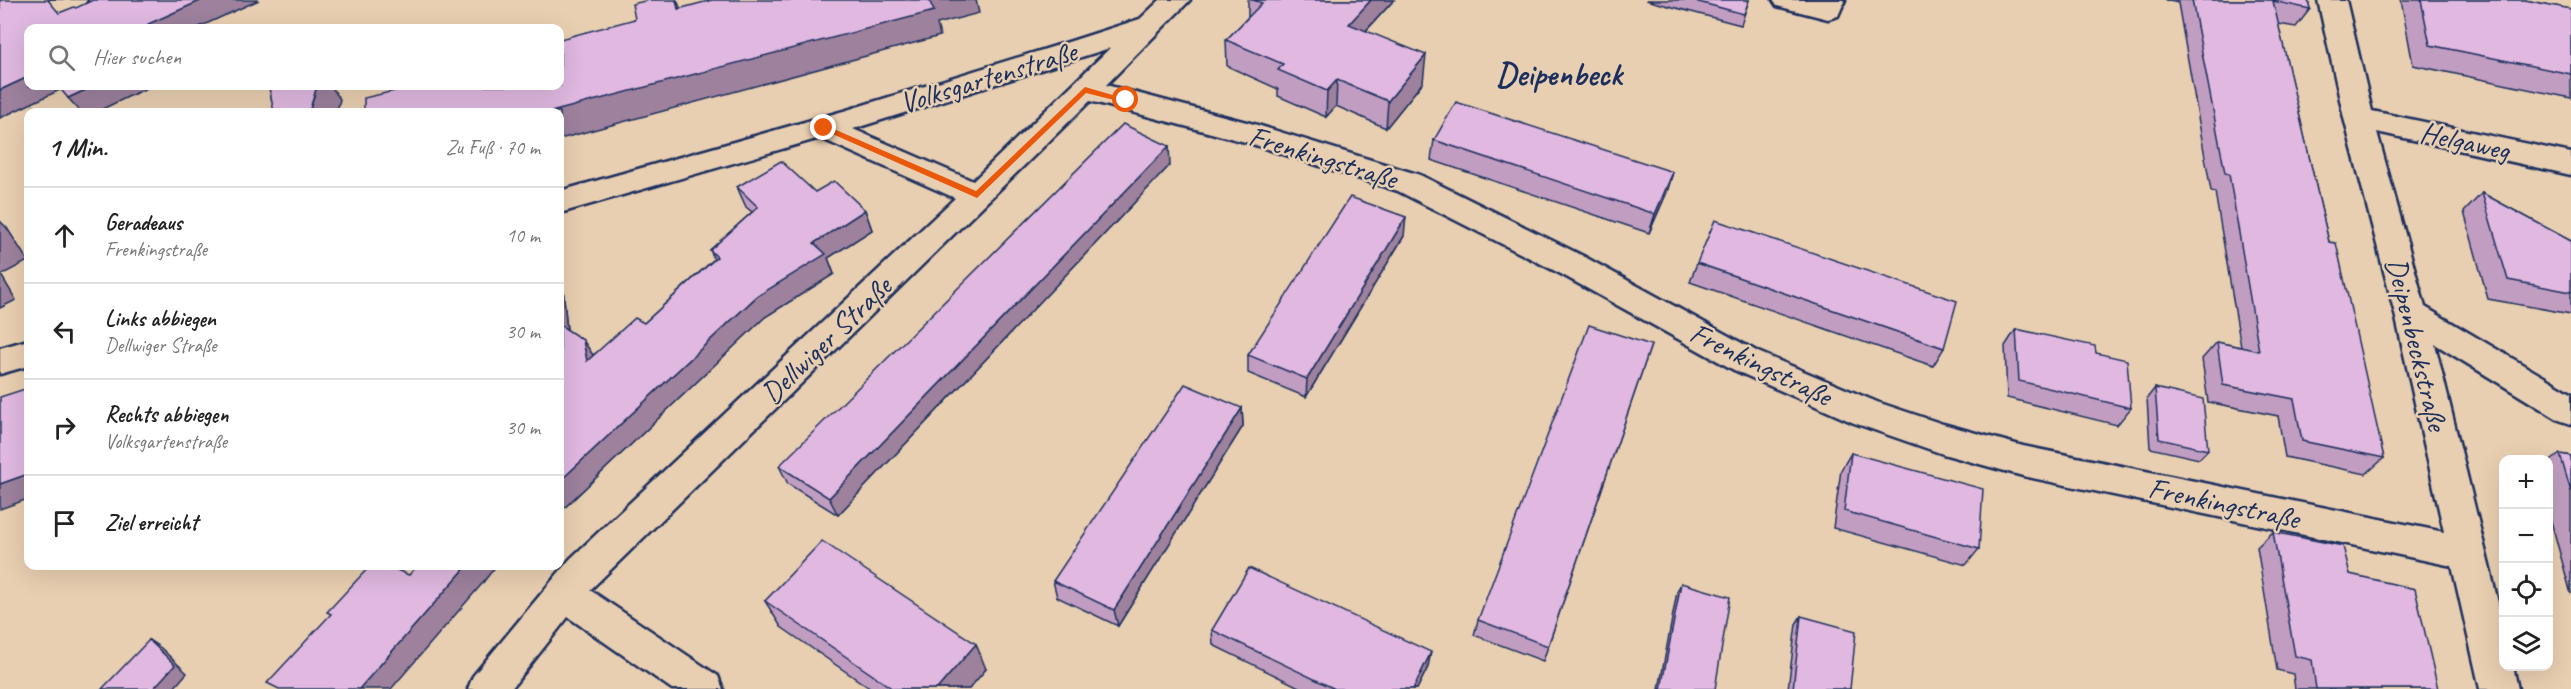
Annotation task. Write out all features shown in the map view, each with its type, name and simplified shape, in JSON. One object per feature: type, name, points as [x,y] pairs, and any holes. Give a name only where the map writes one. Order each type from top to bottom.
[{"type":"street","name":"Dellwiger Straße","points":[[487,689],[583,571],[977,195],[1176,0]]},
{"type":"street","points":[[1787,0],[1828,10],[1830,0]]},
{"type":"street","name":"Deipenbeckstraße","points":[[2332,0],[2359,118],[2411,314],[2499,689]]},
{"type":"street","name":"Volksgartenstraße","points":[[564,201],[824,128],[1024,67],[1151,24]]},
{"type":"street","name":"Frenkingstraße","points":[[1085,90],[1254,134],[1409,183],[1572,265],[1746,361],[1866,414],[1942,440],[2023,461],[2467,553]]},
{"type":"street","name":"Helgaweg","points":[[2359,118],[2571,164]]},
{"type":"street","name":"Volksgartenstraße","points":[[824,128],[977,195]]},
{"type":"street","points":[[2411,314],[2571,410]]},
{"type":"street","points":[[0,361],[24,354]]},
{"type":"street","points":[[564,593],[704,689]]},
{"type":"building","points":[[0,0],[48,0],[59,13],[93,0],[202,0],[148,24],[24,24],[24,79],[0,90]]},
{"type":"building","points":[[649,0],[676,0],[678,9],[712,0],[929,0],[934,11],[564,109],[364,108],[364,98],[399,90],[564,90],[564,38],[635,19],[632,4]]},
{"type":"building","points":[[1253,0],[1371,0],[1349,24],[1426,55],[1388,101],[1337,80],[1327,91],[1278,70],[1283,64],[1226,40],[1262,3]]},
{"type":"building","points":[[1691,0],[1749,0],[1744,14]]},
{"type":"building","points":[[2192,0],[2308,0],[2310,9],[2273,1],[2329,242],[2336,243],[2384,458],[2302,441],[2294,399],[2223,385],[2217,342],[2259,351],[2229,174],[2225,173]]},
{"type":"building","points":[[2421,0],[2525,0],[2571,9],[2571,74],[2430,45]]},
{"type":"building","points":[[61,90],[85,90],[68,98]]},
{"type":"building","points":[[269,90],[316,90],[310,108],[273,108]]},
{"type":"building","points":[[1456,102],[1673,172],[1655,214],[1434,140]]},
{"type":"building","points":[[1123,124],[1169,146],[829,498],[779,466]]},
{"type":"building","points":[[781,161],[815,192],[834,181],[865,210],[814,243],[826,254],[756,297],[564,477],[564,328],[583,340],[587,361],[635,318],[644,323],[717,257],[710,250],[758,207],[737,187]]},
{"type":"building","points":[[2482,193],[2571,241],[2571,292],[2508,280]]},
{"type":"building","points":[[1350,197],[1406,217],[1307,379],[1248,355]]},
{"type":"building","points":[[1715,220],[1957,301],[1944,348],[1697,263]]},
{"type":"building","points":[[1589,325],[1651,345],[1548,646],[1478,620]]},
{"type":"building","points":[[2016,329],[2095,346],[2096,353],[2127,360],[2131,408],[2019,381]]},
{"type":"building","points":[[1185,384],[1242,408],[1114,610],[1053,581]]},
{"type":"building","points":[[2155,388],[2203,399],[2208,450],[2159,439]]},
{"type":"building","points":[[24,389],[24,475],[0,484],[0,397]]},
{"type":"building","points":[[1851,453],[1983,489],[1979,549],[1844,511]]},
{"type":"building","points":[[2560,454],[2571,456],[2571,492]]},
{"type":"building","points":[[2273,532],[2343,546],[2350,574],[2415,589],[2438,689],[2316,689],[2312,660],[2295,656]]},
{"type":"building","points":[[822,541],[976,644],[937,689],[893,689],[765,601]]},
{"type":"building","points":[[1249,568],[1431,652],[1413,689],[1335,689],[1212,630]]},
{"type":"building","points":[[366,570],[397,570],[409,575],[413,570],[463,570],[359,689],[279,689],[267,683],[331,614],[327,612]]},
{"type":"building","points":[[1681,583],[1730,597],[1715,689],[1661,689]]},
{"type":"building","points":[[1801,616],[1856,631],[1850,689],[1793,689]]},
{"type":"building","points":[[149,640],[175,665],[153,689],[102,689]]},
{"type":"district","name":"Deipenbeck","points":[[1559,74]]},
{"type":"route","points":[[824,128],[977,195],[1085,90],[1126,100]]}]
